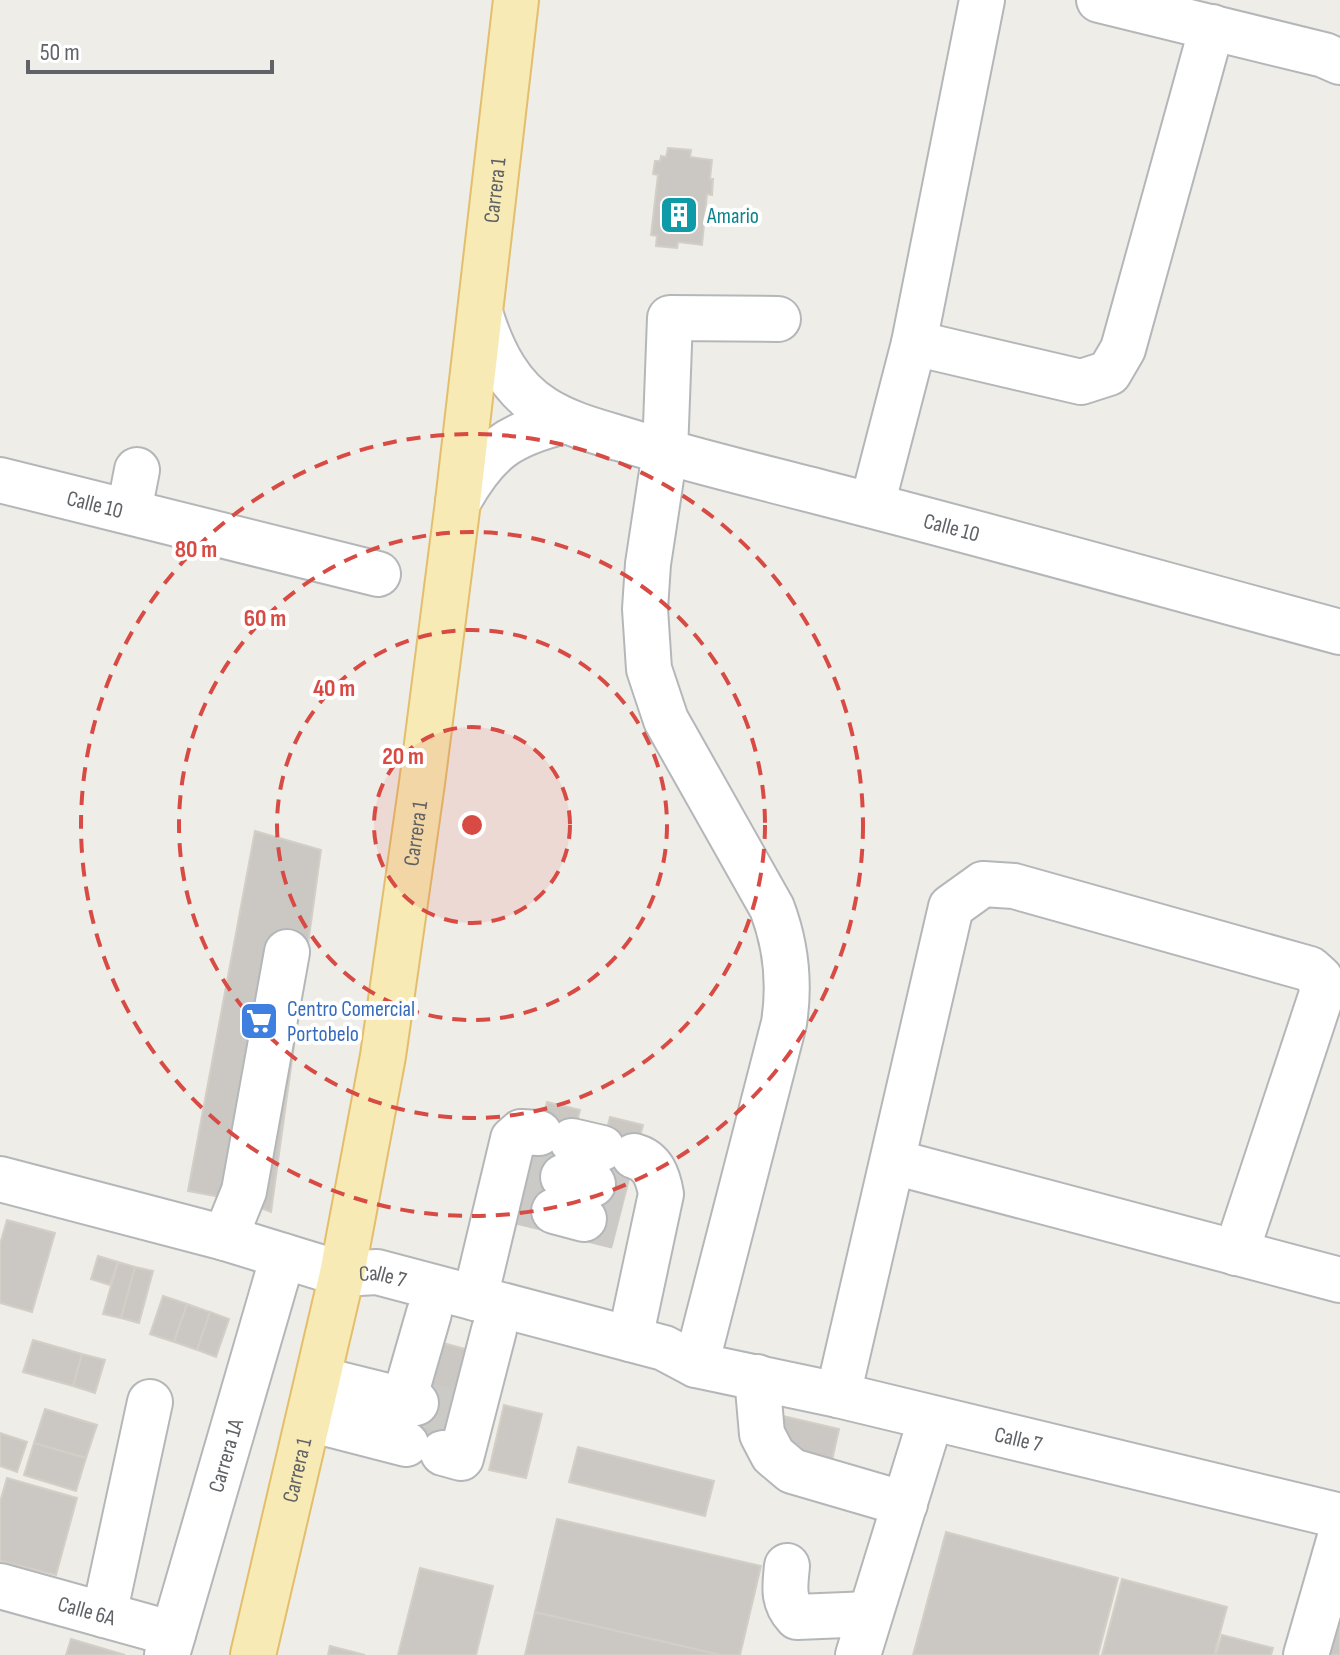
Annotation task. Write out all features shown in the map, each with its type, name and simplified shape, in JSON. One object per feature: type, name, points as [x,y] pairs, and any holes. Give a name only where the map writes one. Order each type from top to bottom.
[{"type":"main road","name":"Carrera 1","points":[[253,1655],[342,1274],[383,1056],[458,502],[516,0]]},
{"type":"street","points":[[872,505],[914,343],[982,0]]},
{"type":"street","points":[[1099,0],[1324,55],[1340,62]]},
{"type":"street","points":[[914,343],[1081,382],[1109,373],[1123,349],[1212,27]]},
{"type":"street","name":"Calle 10","points":[[481,316],[502,367],[541,408],[565,421],[665,452],[1340,632]]},
{"type":"street","points":[[696,1365],[784,1023],[786,965],[779,925],[772,908],[683,752],[662,711],[653,685],[645,609],[648,564],[665,452],[670,318],[778,319]]},
{"type":"street","points":[[458,502],[475,471],[500,446],[531,429],[565,421]]},
{"type":"street","name":"Calle 10","points":[[21,495],[133,490],[378,574]]},
{"type":"street","points":[[838,1395],[951,907],[983,884],[1014,886],[1310,969],[1320,978],[1322,993],[1236,1253]]},
{"type":"street","points":[[225,1238],[244,1191],[287,952]]},
{"type":"street","points":[[894,1162],[1340,1280]]},
{"type":"street","name":"Calle 7","points":[[0,1179],[225,1238],[342,1274],[377,1272],[486,1325],[658,1373],[696,1365]]},
{"type":"street","points":[[432,1421],[486,1325],[578,1185],[630,1339]]},
{"type":"street","name":"Carrera 1A","points":[[170,1644],[283,1256]]},
{"type":"street","name":"Calle 7","points":[[342,1274],[371,1297],[427,1322],[630,1339],[664,1348],[696,1365],[838,1395],[1340,1516]]},
{"type":"street","points":[[427,1322],[432,1421]]},
{"type":"street","points":[[757,1377],[762,1434],[773,1455],[792,1471],[905,1504]]},
{"type":"street","points":[[314,1399],[432,1421]]},
{"type":"street","points":[[104,1615],[150,1402]]},
{"type":"street","points":[[858,1655],[931,1418]]},
{"type":"street","points":[[1282,1503],[1299,1523],[1312,1546],[1322,1599]]},
{"type":"street","points":[[1306,1655],[1340,1537]]},
{"type":"street","points":[[787,1566],[784,1593],[788,1607],[797,1617],[870,1614]]},
{"type":"street","name":"Calle 6A","points":[[0,1586],[104,1615],[170,1644]]},
{"type":"building","name":"Amario","points":[[668,148],[691,150],[690,157],[712,160],[712,195],[707,194],[702,245],[678,242],[677,248],[656,246],[657,236],[651,235],[658,175],[653,174],[655,161],[660,161],[661,156],[666,157]]},
{"type":"building","name":"Centro Comercial Portobelo","points":[[255,831],[321,850],[271,1212],[241,1201],[188,1191]]},
{"type":"building","points":[[547,1102],[580,1110],[549,1229],[517,1221]]},
{"type":"building","points":[[610,1117],[643,1125],[612,1245],[580,1236]]},
{"type":"building","points":[[7,1220],[55,1233],[32,1312],[0,1303],[0,1244]]},
{"type":"building","points":[[98,1256],[118,1262],[110,1285],[91,1279]]},
{"type":"building","points":[[118,1262],[135,1267],[121,1318],[103,1314]]},
{"type":"building","points":[[135,1267],[153,1271],[139,1323],[121,1318]]},
{"type":"building","points":[[163,1296],[187,1304],[174,1342],[150,1334]]},
{"type":"building","points":[[187,1304],[210,1312],[197,1350],[174,1342]]},
{"type":"building","points":[[210,1312],[229,1319],[216,1357],[197,1350]]},
{"type":"building","points":[[33,1340],[82,1354],[73,1386],[23,1372]]},
{"type":"building","points":[[432,1340],[469,1350],[441,1460],[404,1451]]},
{"type":"building","points":[[82,1354],[105,1360],[95,1393],[73,1386]]},
{"type":"building","points":[[504,1405],[542,1414],[526,1478],[489,1470]]},
{"type":"building","points":[[45,1409],[97,1425],[86,1458],[34,1443]]},
{"type":"building","points":[[783,1416],[839,1429],[831,1465],[775,1452]]},
{"type":"building","points":[[0,1433],[27,1442],[17,1472],[0,1466]]},
{"type":"building","points":[[34,1443],[86,1458],[76,1491],[24,1475]]},
{"type":"building","points":[[578,1447],[714,1481],[705,1516],[569,1482]]},
{"type":"building","points":[[7,1478],[77,1498],[56,1575],[0,1561],[0,1502]]},
{"type":"building","points":[[557,1519],[761,1566],[740,1655],[721,1655],[535,1612]]},
{"type":"building","points":[[946,1532],[1118,1578],[1098,1655],[913,1655]]},
{"type":"building","points":[[420,1568],[493,1586],[476,1655],[398,1655]]},
{"type":"building","points":[[1122,1579],[1227,1607],[1214,1655],[1102,1655]]},
{"type":"building","points":[[535,1612],[721,1655],[525,1655]]},
{"type":"building","points":[[1331,1622],[1340,1625],[1340,1655],[1321,1655]]},
{"type":"building","points":[[1222,1635],[1273,1648],[1271,1655],[1216,1655]]},
{"type":"building","points":[[71,1639],[125,1655],[66,1655]]},
{"type":"building","points":[[330,1646],[365,1655],[328,1655]]},
{"type":"tunnel","points":[[530,1168],[563,1177]]},
{"type":"tunnel","points":[[593,1184],[625,1193]]},
{"type":"tunnel","points":[[521,1203],[554,1211]]},
{"type":"tunnel","points":[[584,1219],[617,1227]]},
{"type":"tunnel","points":[[416,1403],[453,1412]]},
{"type":"place","name":"Amario","points":[[679,215]]},
{"type":"place","name":"Centro Comercial Portobelo","points":[[259,1021]]}]
